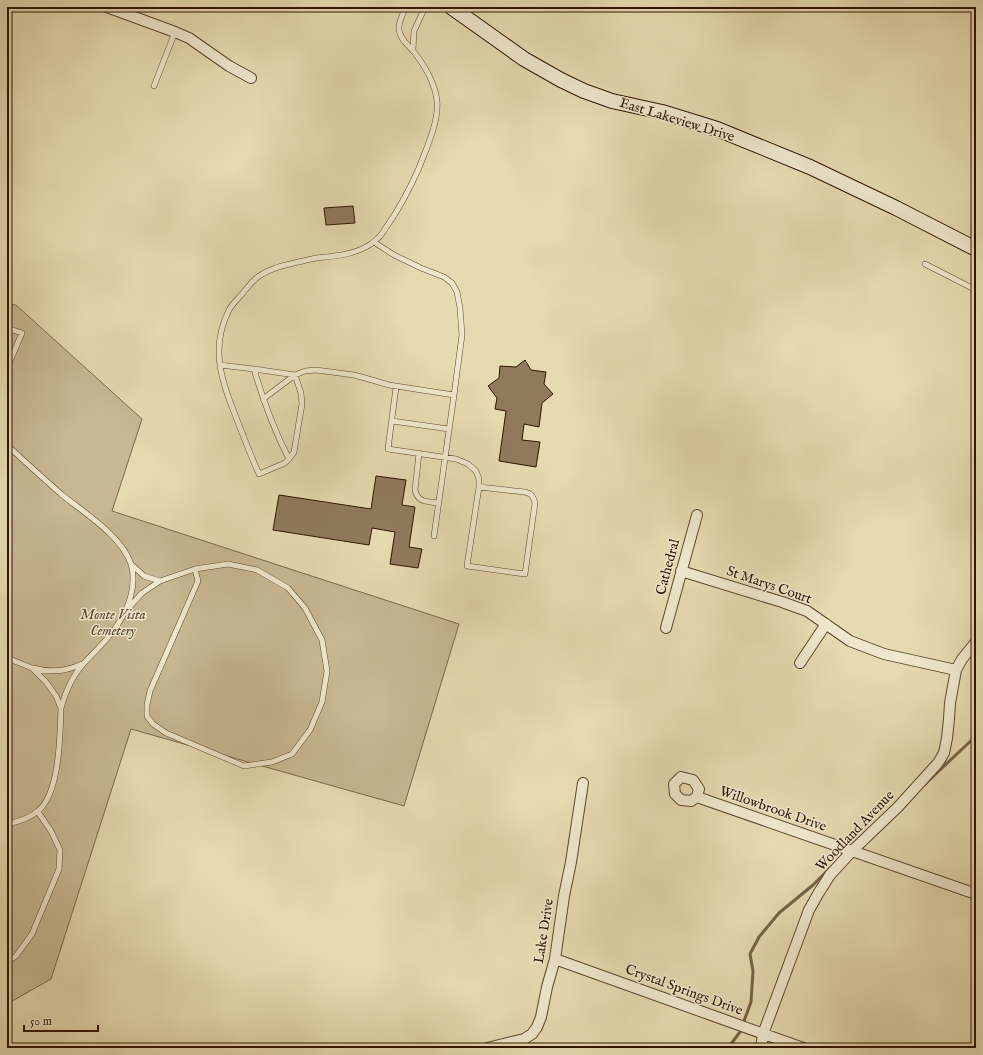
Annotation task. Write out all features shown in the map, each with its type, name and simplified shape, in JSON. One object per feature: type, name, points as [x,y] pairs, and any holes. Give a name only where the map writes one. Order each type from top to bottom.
[{"type":"street","points":[[107,7],[189,38],[229,66],[251,78]]},
{"type":"street","name":"East Lakeview Drive","points":[[451,7],[524,59],[584,92],[612,101],[662,112],[717,129],[817,170],[976,249]]},
{"type":"street","name":"Cathedral","points":[[666,628],[697,514]]},
{"type":"street","name":"St Marys Court","points":[[681,571],[782,602],[806,611],[850,641],[884,654],[956,670]]},
{"type":"street","points":[[800,663],[826,624]]},
{"type":"street","name":"Woodland Avenue","points":[[760,1048],[763,1034],[809,910],[818,894],[830,875],[852,851],[898,807],[938,763],[944,753],[950,719],[950,703],[956,670],[962,659],[976,642]]},
{"type":"street","name":"Lake Drive","points":[[487,1048],[514,1045],[532,1034],[541,1017],[547,987],[555,959],[564,896],[572,862],[583,783]]},
{"type":"street","name":"Willowbrook Drive","points":[[697,797],[976,894]]},
{"type":"street","name":"Crystal Springs Drive","points":[[555,959],[803,1048]]},
{"type":"lane","points":[[295,375],[301,393],[302,404],[294,452],[285,463],[259,474],[226,394],[218,359],[219,344],[223,326],[230,310],[248,287],[259,276],[287,264],[343,255],[363,249],[374,242],[394,216],[409,191],[432,132],[436,116],[437,102],[435,90],[427,72],[399,30],[406,7]]},
{"type":"lane","points":[[413,50],[414,31],[425,7]]},
{"type":"lane","points":[[154,86],[175,32]]},
{"type":"lane","points":[[374,242],[394,255],[444,277],[452,283],[457,292],[462,335],[434,536]]},
{"type":"lane","points":[[925,264],[976,290]]},
{"type":"lane","points":[[7,328],[22,333],[7,368]]},
{"type":"lane","points":[[220,365],[295,375]]},
{"type":"lane","points":[[254,369],[263,399],[289,459]]},
{"type":"lane","points":[[263,399],[295,375],[305,371],[316,370],[354,375],[389,385],[454,395]]},
{"type":"lane","points":[[396,386],[388,449],[456,458],[468,464],[476,471],[479,479],[479,487],[467,566],[525,574],[534,503],[533,497],[525,492],[479,487]]},
{"type":"lane","points":[[392,421],[449,429]]},
{"type":"lane","points":[[7,445],[61,494],[108,532],[123,549],[131,564],[133,576],[132,588],[128,603],[119,623],[108,639],[84,663],[68,689],[61,708],[57,760],[54,781],[49,796],[38,812],[7,824]]},
{"type":"lane","points":[[419,453],[415,490],[417,497],[438,503]]},
{"type":"lane","points":[[131,564],[144,576],[160,581]]},
{"type":"lane","points":[[125,612],[142,593],[160,581],[196,569],[228,564],[257,570],[288,588],[305,608],[322,640],[327,671],[322,702],[310,730],[292,754],[272,762],[244,766],[166,733],[153,724],[147,716],[147,705],[150,691],[198,581],[196,569]]},
{"type":"lane","points":[[7,658],[42,671],[62,670],[84,663]]},
{"type":"lane","points":[[32,668],[46,682],[56,696],[61,708]]},
{"type":"lane","points":[[7,962],[16,956],[32,934],[59,869],[60,850],[51,831],[38,812]]},
{"type":"green space","name":"Monte Vista Cemetery","points":[[7,304],[16,305],[142,419],[112,511],[459,624],[404,806],[131,729],[51,979],[7,1004]]},
{"type":"building","points":[[353,206],[355,223],[326,225],[324,208]]},
{"type":"building","points":[[525,360],[531,370],[546,372],[544,384],[553,394],[542,403],[539,427],[524,424],[522,440],[540,442],[536,467],[499,461],[506,411],[495,409],[497,398],[488,386],[499,378],[500,366],[516,367]]},
{"type":"building","points":[[376,476],[406,480],[402,505],[415,507],[409,547],[422,549],[418,568],[390,564],[395,532],[372,528],[369,545],[273,530],[279,495],[371,509]]},
{"type":"waterway","points":[[925,784],[976,736]]},
{"type":"waterway","points":[[728,1048],[740,1032],[751,1002],[753,971],[750,954],[759,937],[779,913],[813,885],[831,867]]}]
